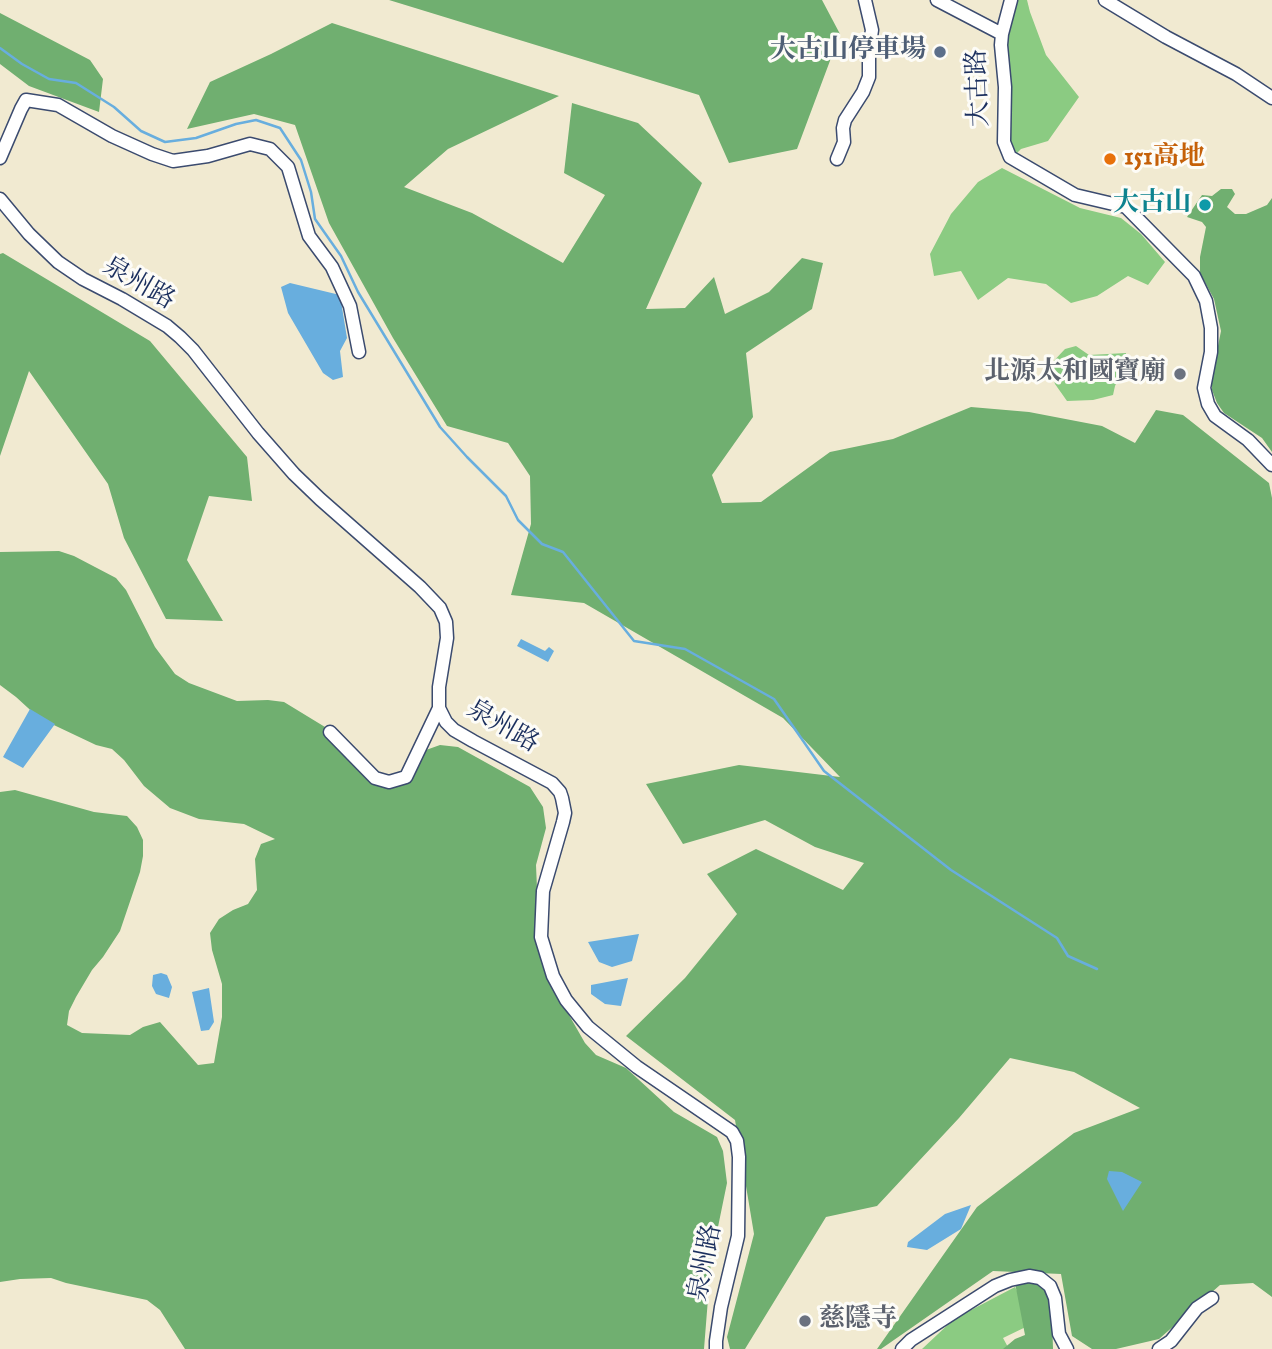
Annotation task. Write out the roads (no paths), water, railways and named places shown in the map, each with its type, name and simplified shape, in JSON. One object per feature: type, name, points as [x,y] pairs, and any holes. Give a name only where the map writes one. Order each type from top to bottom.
[{"type":"street","points":[[837,159],[844,142],[845,120],[869,77],[872,30],[865,0]]},
{"type":"street","name":"大古路","points":[[937,0],[1002,34],[1004,142],[1010,157],[1075,195],[1125,207],[1194,276],[1206,301],[1211,328],[1211,352],[1204,388],[1208,404],[1215,416],[1248,440],[1272,465]]},
{"type":"street","points":[[1002,34],[1011,0]]},
{"type":"street","points":[[1105,0],[1166,37],[1236,74],[1272,99]]},
{"type":"street","points":[[0,158],[26,100],[58,105],[112,136],[173,161],[208,156],[250,144],[270,149],[288,167],[309,236],[332,267],[350,306],[359,352]]},
{"type":"street","name":"泉州路","points":[[0,199],[29,234],[58,262],[167,326],[180,337],[294,474],[440,608],[446,622],[447,638],[439,687],[439,708],[446,722],[454,730],[552,783],[562,798],[564,822],[543,891],[541,937],[553,976],[566,1000],[588,1027],[637,1067],[732,1132],[737,1141],[738,1236],[721,1307],[716,1349]]},
{"type":"street","points":[[330,732],[375,778],[389,782],[406,777],[439,708]]},
{"type":"street","points":[[902,1349],[911,1340],[995,1286],[1029,1276],[1040,1278],[1049,1286],[1055,1298],[1059,1334],[1067,1349]]},
{"type":"street","points":[[1158,1349],[1171,1341],[1197,1308],[1212,1298]]},
{"type":"water","points":[[290,283],[340,295],[347,338],[340,351],[343,377],[333,380],[323,373],[288,313],[281,287]]},
{"type":"water","points":[[521,639],[545,651],[549,647],[554,651],[548,662],[517,646]]},
{"type":"water","points":[[30,709],[55,724],[23,768],[3,757]]},
{"type":"water","points":[[639,934],[632,961],[612,967],[599,962],[588,942]]},
{"type":"water","points":[[153,975],[167,975],[172,987],[169,998],[156,994],[152,986]]},
{"type":"water","points":[[628,978],[621,1006],[605,1004],[591,994],[591,985]]},
{"type":"water","points":[[209,988],[214,1022],[209,1030],[201,1031],[192,992]]},
{"type":"water","points":[[1109,1171],[1122,1172],[1142,1182],[1123,1211],[1107,1179]]},
{"type":"water","points":[[971,1205],[961,1229],[927,1250],[907,1247],[908,1242],[945,1214]]},
{"type":"waterway","points":[[0,48],[49,79],[76,83],[114,107],[141,131],[165,142],[196,138],[256,120],[280,128],[301,160],[311,192],[315,219],[341,256],[358,292],[440,427],[506,496],[518,520],[542,544],[563,552],[634,641],[685,649],[774,699],[824,771],[951,870],[1057,938],[1068,956],[1097,969]]},
{"type":"place","name":"大古山停車場","points":[[940,52]]},
{"type":"place","name":"151高地","points":[[1110,159]]},
{"type":"place","name":"大古山","points":[[1205,205]]},
{"type":"place","name":"北源太和國寶廟","points":[[1180,374]]},
{"type":"place","name":"慈隱寺","points":[[805,1321]]}]
